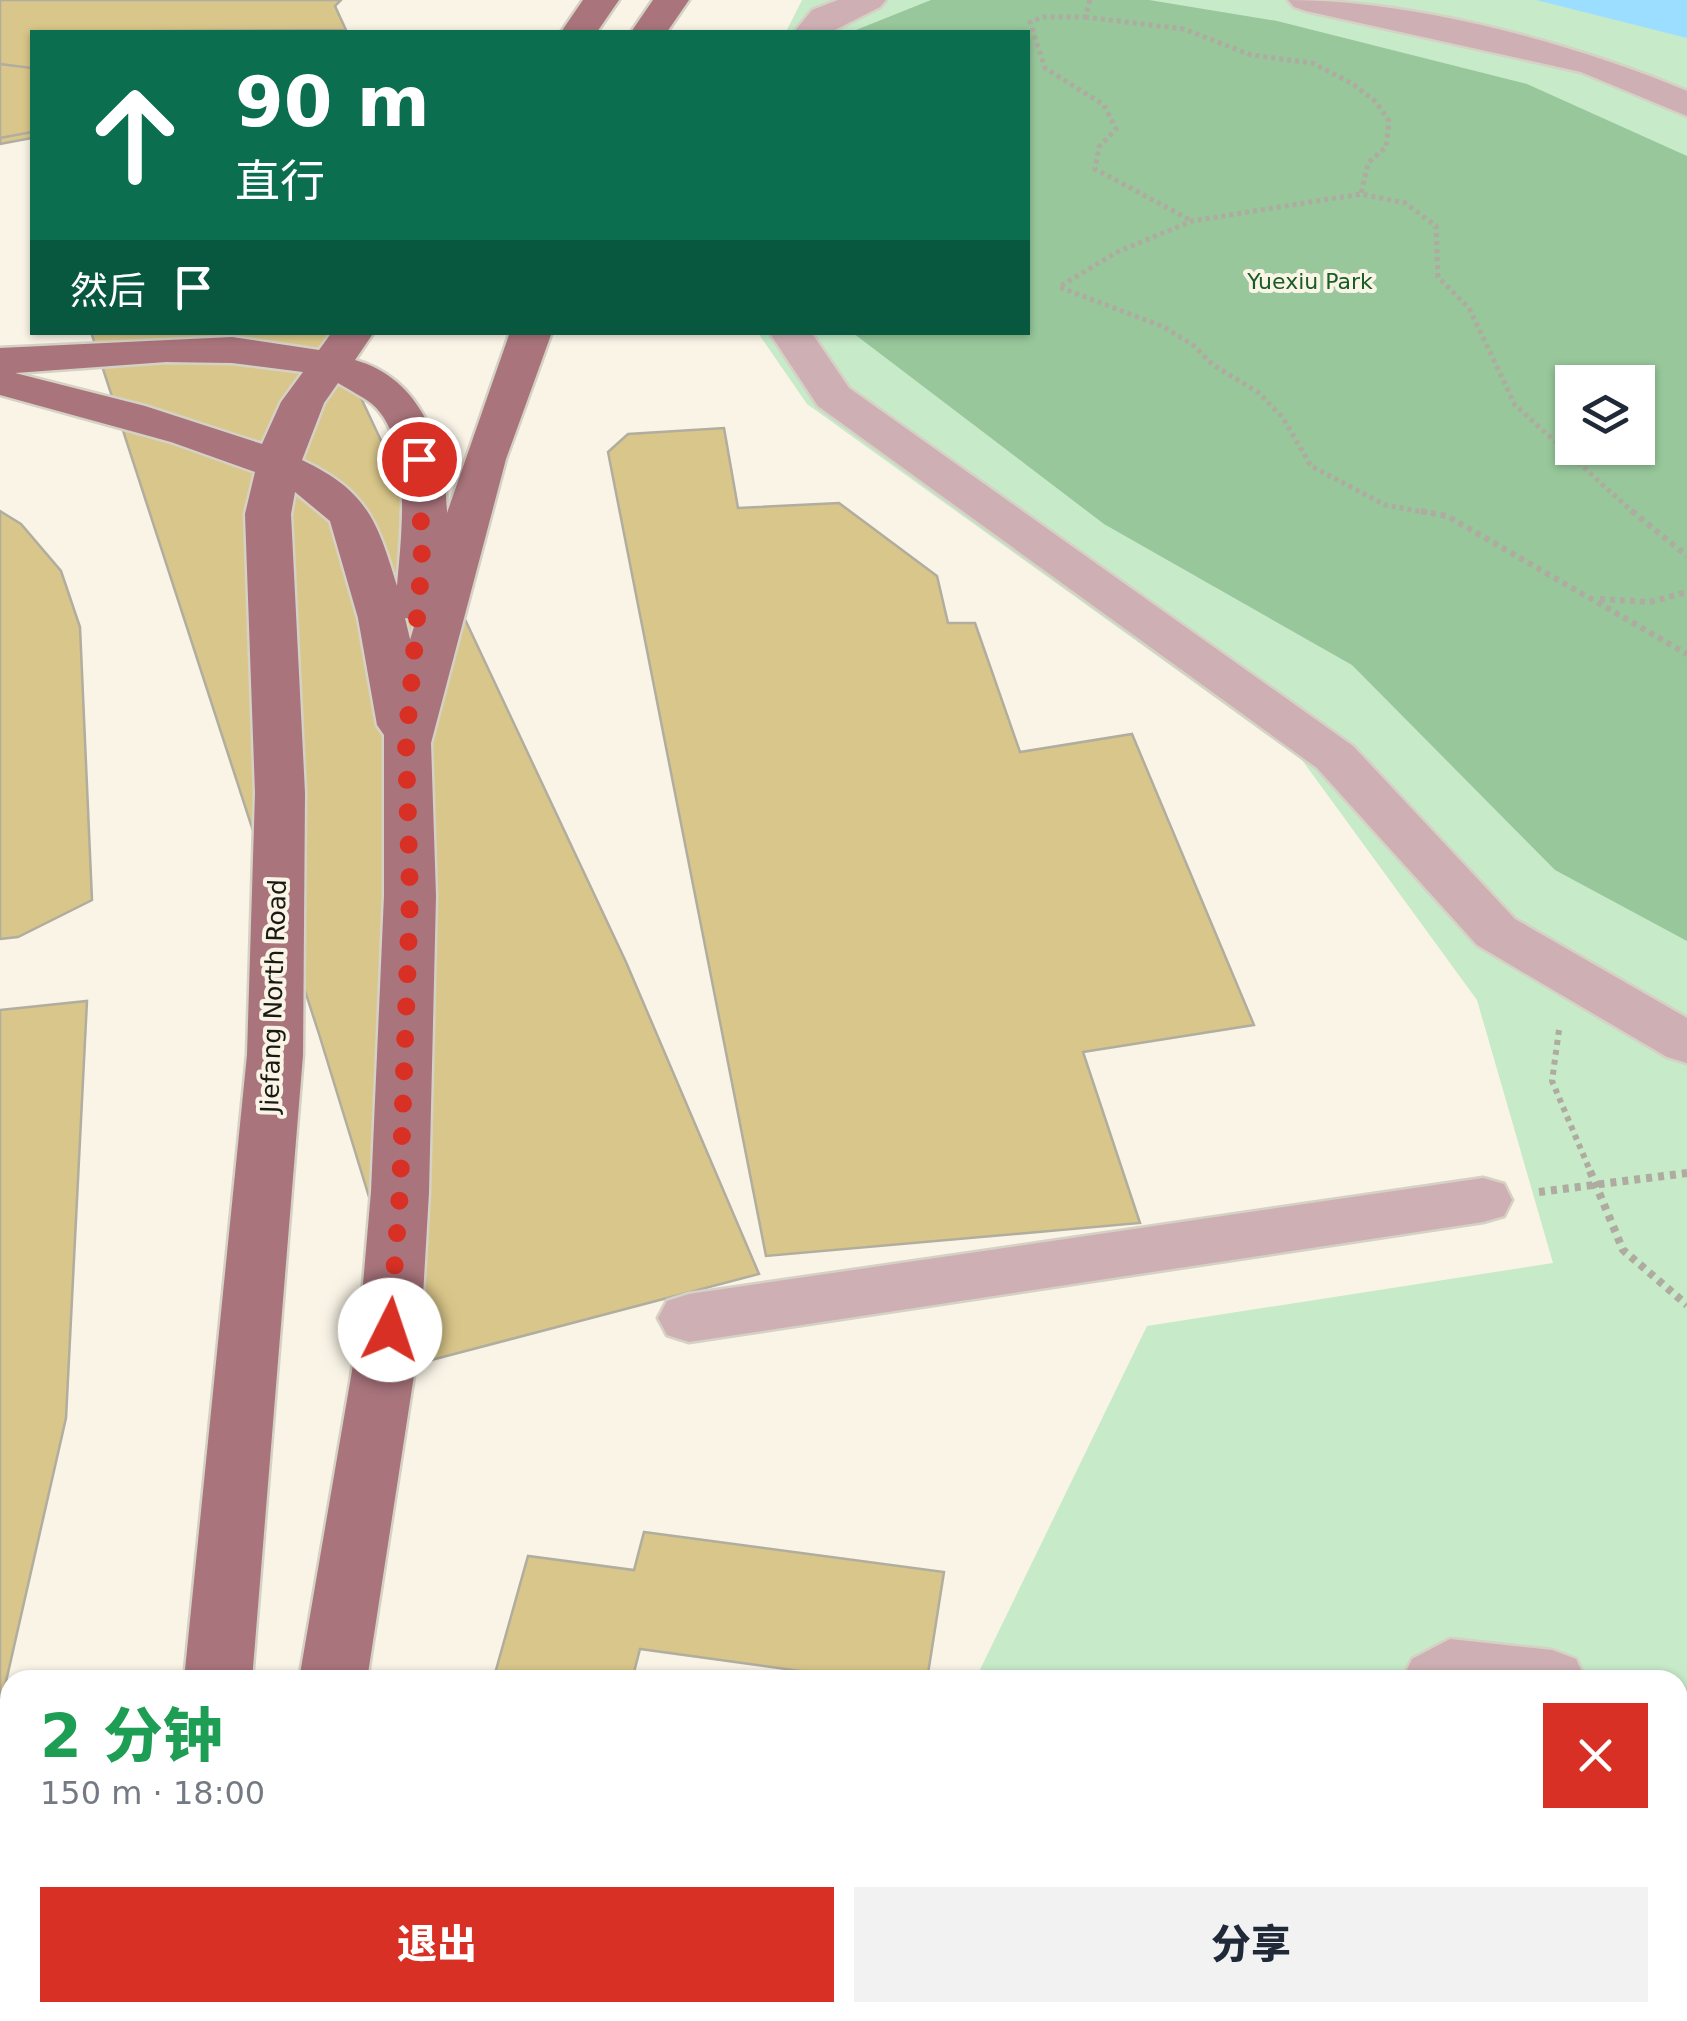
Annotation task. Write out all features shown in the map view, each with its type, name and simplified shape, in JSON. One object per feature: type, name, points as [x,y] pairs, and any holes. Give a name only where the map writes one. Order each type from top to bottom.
[{"type":"main road","points":[[580,30],[600,0]]},
{"type":"main road","points":[[651,30],[671,0]]},
{"type":"main road","points":[[246,348],[284,335]]},
{"type":"main road","points":[[406,743],[484,459],[531,335]]},
{"type":"main road","points":[[0,361],[246,348],[342,348],[392,398],[415,437],[422,502],[422,562],[406,743],[410,896],[400,1192],[390,1330],[373,1455],[334,1670]]},
{"type":"main road","name":"Jiefang North Road","points":[[219,1670],[275,1056],[280,792],[272,491],[303,402],[342,348]]},
{"type":"main road","points":[[0,382],[142,418],[272,491],[308,505],[347,509],[381,605],[406,743]]},
{"type":"street","points":[[814,30],[825,18],[868,0]]},
{"type":"street","points":[[1306,0],[1592,64],[1687,105]]},
{"type":"street","points":[[792,335],[833,397],[1336,756],[1496,932],[1687,1043]]},
{"type":"street","points":[[689,1318],[1483,1200]]},
{"type":"path","points":[[1086,17],[1090,0]]},
{"type":"path","points":[[1192,221],[1095,169],[1100,147],[1116,130],[1104,105],[1045,68],[1030,22],[1042,17],[1086,17],[1184,29],[1251,55],[1312,63],[1353,84],[1376,102],[1389,121],[1386,147],[1368,163],[1360,194]]},
{"type":"path","points":[[1687,556],[1616,498],[1515,405],[1469,308],[1438,277],[1436,226],[1405,202],[1360,194],[1192,221],[1117,252],[1059,286],[1164,327],[1194,345],[1212,364],[1259,393],[1282,418],[1311,466],[1385,505],[1447,516],[1687,654]]},
{"type":"path","points":[[1594,598],[1650,602],[1687,592]]},
{"type":"path","points":[[1566,973],[1552,1081],[1623,1250],[1687,1305]]},
{"type":"path","points":[[1595,1184],[1687,1173]]},
{"type":"green space","name":"Yuexiu Park","points":[[802,0],[1687,0],[1687,1670],[980,1670],[1147,1326],[1553,1263],[1477,1000],[1302,760],[807,404],[759,335],[1030,335],[1030,30],[787,30]]},
{"type":"green space","points":[[931,0],[1149,0],[1277,21],[1527,84],[1687,156],[1687,941],[1555,870],[1352,665],[1104,524],[856,335],[1030,335],[1030,30],[856,30]]},
{"type":"water","points":[[1536,0],[1687,0],[1687,38]]},
{"type":"building","points":[[0,0],[341,0],[335,6],[346,30],[30,30],[30,138],[0,144]]},
{"type":"building","points":[[0,64],[30,68],[30,132],[0,138]]},
{"type":"building","points":[[92,335],[331,335],[626,962],[759,1274],[420,1363],[319,1034]]},
{"type":"building","points":[[724,428],[738,508],[839,503],[937,576],[948,623],[975,623],[1020,752],[1132,734],[1254,1025],[1083,1052],[1140,1223],[766,1256],[608,452],[628,434]]},
{"type":"building","points":[[0,511],[21,524],[61,571],[80,627],[92,900],[18,937],[0,939]]},
{"type":"building","points":[[87,1001],[66,1418],[9,1670],[0,1670],[0,1010]]},
{"type":"building","points":[[644,1532],[944,1572],[929,1670],[792,1670],[640,1649],[635,1670],[496,1670],[528,1556],[634,1570]]},
{"type":"route","points":[[390,1330],[400,1192],[410,896],[406,743],[422,562],[419,459]]}]
